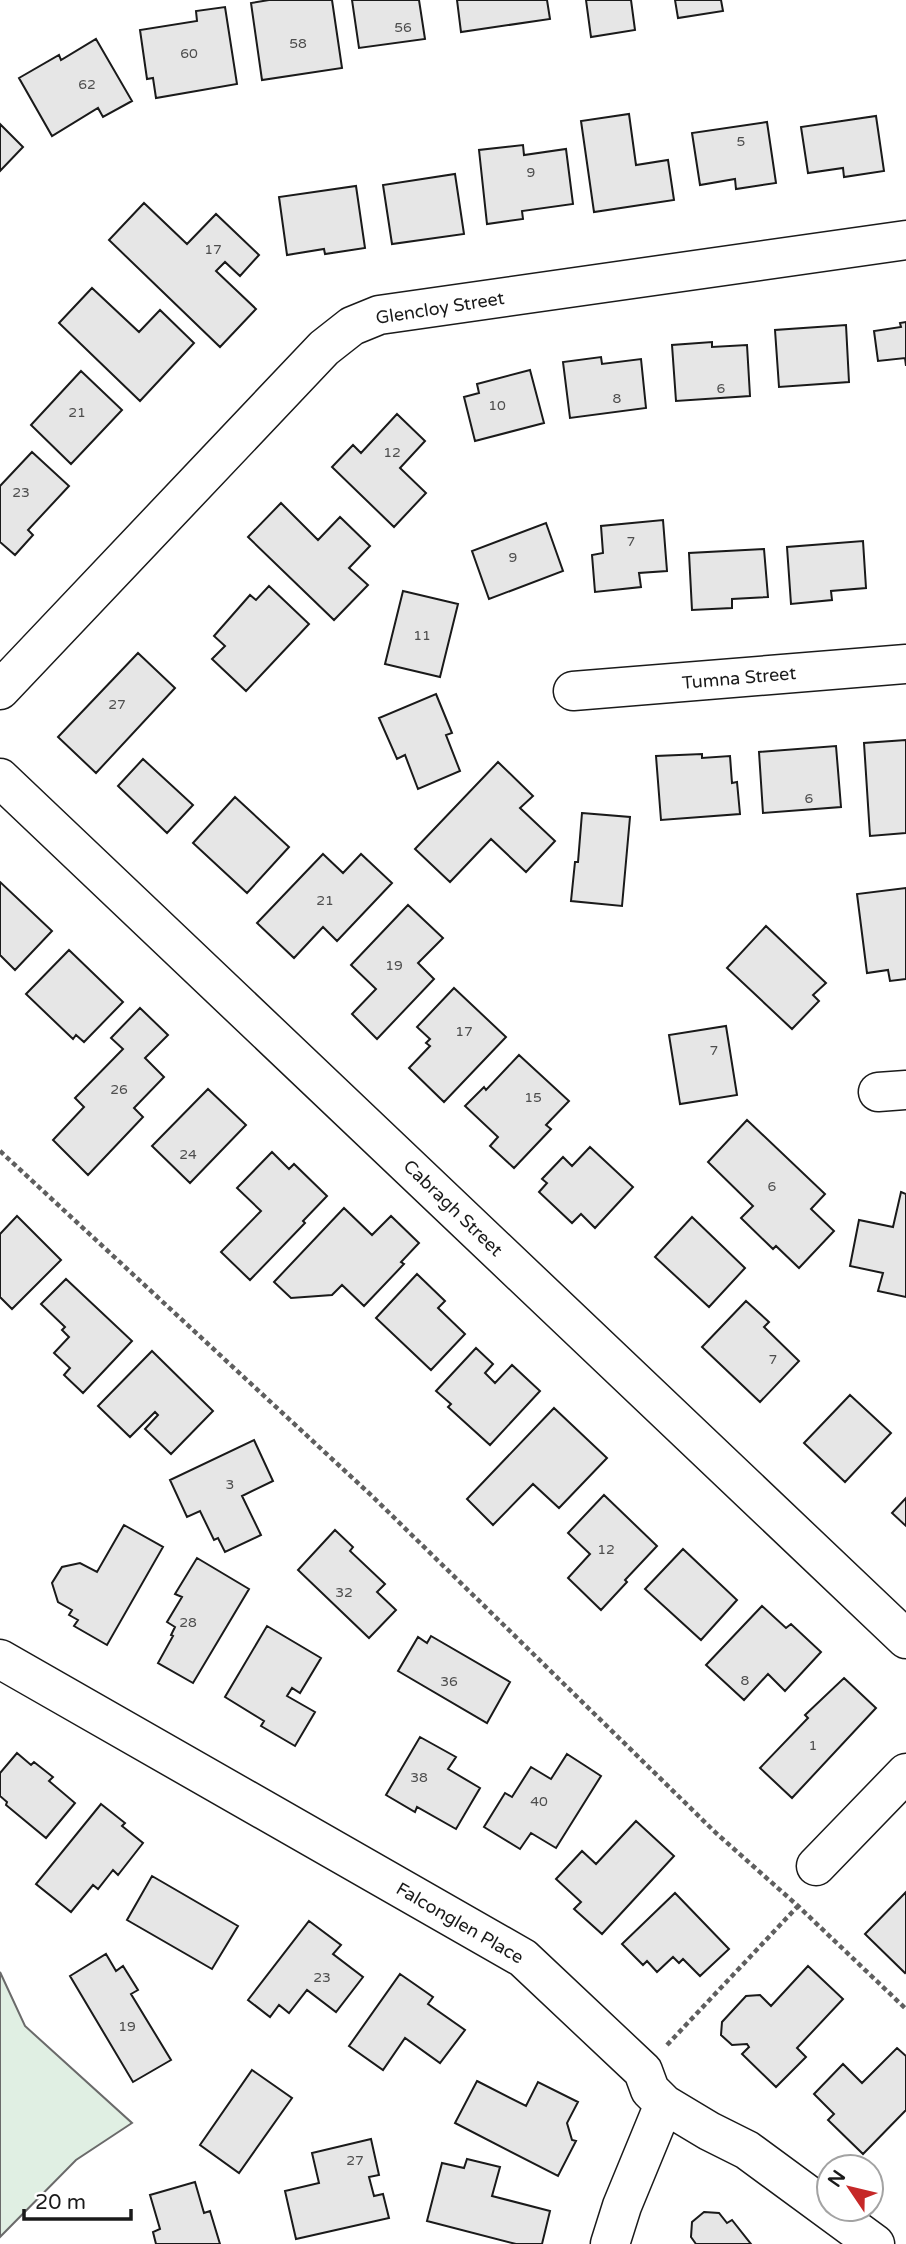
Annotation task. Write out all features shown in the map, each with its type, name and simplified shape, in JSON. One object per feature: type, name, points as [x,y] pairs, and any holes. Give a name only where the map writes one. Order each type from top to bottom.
[{"type":"street","name":"Glencloy Street","points":[[0,690],[324,348],[352,326],[379,315],[906,240]]},
{"type":"street","name":"Tumna Street","points":[[573,691],[906,664]]},
{"type":"street","name":"Cabragh Street","points":[[0,778],[906,1639]]},
{"type":"street","name":"Falconglen Place","points":[[0,1659],[523,1958],[643,2071],[650,2090],[664,2104],[747,2150],[875,2244]]},
{"type":"street","points":[[817,1866],[906,1773]]},
{"type":"street","points":[[610,2244],[622,2206],[664,2104]]},
{"type":"path","points":[[0,1151],[372,1496],[716,1833],[798,1906],[906,2009]]},
{"type":"path","points":[[643,2071],[813,1889],[817,1866]]},
{"type":"green space","points":[[0,1972],[25,2026],[132,2123],[76,2160],[0,2237]]},
{"type":"building","points":[[269,0],[332,0],[342,68],[262,80],[251,3]]},
{"type":"building","points":[[352,0],[419,0],[425,39],[359,48]]},
{"type":"building","points":[[457,0],[547,0],[550,19],[461,32]]},
{"type":"building","points":[[586,0],[631,0],[635,30],[591,37]]},
{"type":"building","points":[[675,0],[721,0],[723,11],[678,18]]},
{"type":"building","points":[[225,7],[237,84],[156,98],[153,78],[147,79],[140,30],[197,21],[196,11]]},
{"type":"building","points":[[96,39],[132,101],[103,117],[98,108],[52,136],[19,78],[59,55],[61,60]]},
{"type":"building","points":[[629,114],[636,165],[668,160],[674,200],[594,212],[581,121]]},
{"type":"building","points":[[876,116],[884,171],[844,177],[843,168],[808,173],[801,127]]},
{"type":"building","points":[[767,122],[776,183],[736,189],[735,179],[700,185],[692,133]]},
{"type":"building","points":[[0,124],[23,147],[0,171]]},
{"type":"building","points":[[523,145],[524,155],[566,149],[573,204],[522,211],[523,219],[487,224],[479,150]]},
{"type":"building","points":[[455,174],[464,234],[392,244],[383,185]]},
{"type":"building","points":[[356,186],[365,248],[325,254],[324,249],[287,255],[279,197]]},
{"type":"building","points":[[144,203],[187,244],[216,214],[259,255],[240,276],[225,262],[216,271],[256,309],[220,347],[109,240]]},
{"type":"building","points":[[92,288],[139,332],[160,310],[194,343],[140,401],[59,323]]},
{"type":"building","points":[[906,322],[906,366],[905,358],[878,361],[874,331],[901,327],[900,323]]},
{"type":"building","points":[[846,325],[849,382],[779,387],[775,330]]},
{"type":"building","points":[[712,342],[712,347],[747,345],[750,396],[676,401],[672,345]]},
{"type":"building","points":[[601,357],[602,364],[641,359],[646,408],[570,418],[563,362]]},
{"type":"building","points":[[530,370],[544,423],[475,441],[464,397],[479,393],[477,384]]},
{"type":"building","points":[[81,371],[122,410],[71,464],[31,425]]},
{"type":"building","points":[[397,414],[425,441],[400,468],[426,493],[394,527],[332,467],[353,445],[361,453]]},
{"type":"building","points":[[32,452],[69,486],[28,530],[33,535],[15,555],[0,542],[0,486]]},
{"type":"building","points":[[281,503],[318,540],[340,517],[370,546],[349,568],[368,585],[334,620],[248,537]]},
{"type":"building","points":[[663,520],[667,571],[639,573],[641,587],[595,592],[592,555],[603,553],[601,526]]},
{"type":"building","points":[[546,523],[563,571],[489,599],[472,551]]},
{"type":"building","points":[[863,541],[866,588],[831,591],[832,600],[791,604],[787,547]]},
{"type":"building","points":[[764,549],[768,597],[732,599],[732,608],[692,610],[689,553]]},
{"type":"building","points":[[269,586],[309,624],[246,691],[212,659],[225,646],[214,636],[250,595],[256,600]]},
{"type":"building","points":[[403,591],[458,604],[440,677],[385,664]]},
{"type":"building","points":[[138,653],[175,688],[96,773],[58,737]]},
{"type":"building","points":[[436,694],[452,733],[446,735],[460,771],[418,789],[405,755],[397,759],[379,718]]},
{"type":"building","points":[[906,740],[906,833],[870,836],[864,743]]},
{"type":"building","points":[[836,746],[841,807],[763,813],[759,752]]},
{"type":"building","points":[[702,754],[702,758],[730,756],[732,783],[737,782],[740,814],[661,820],[656,756]]},
{"type":"building","points":[[143,759],[193,805],[167,833],[118,786]]},
{"type":"building","points":[[498,762],[533,796],[520,808],[555,841],[526,872],[491,839],[450,882],[415,849]]},
{"type":"building","points":[[235,797],[289,847],[247,893],[193,843]]},
{"type":"building","points":[[582,813],[630,817],[622,906],[571,901],[575,862],[578,862]]},
{"type":"building","points":[[323,854],[343,873],[361,854],[392,883],[337,941],[323,927],[294,958],[257,923]]},
{"type":"building","points":[[0,882],[52,931],[15,970],[0,955]]},
{"type":"building","points":[[906,888],[906,979],[890,981],[888,970],[867,973],[857,894]]},
{"type":"building","points":[[408,905],[443,938],[418,963],[434,979],[377,1039],[352,1014],[376,989],[351,965]]},
{"type":"building","points":[[766,926],[826,983],[813,995],[819,1001],[792,1029],[727,968]]},
{"type":"building","points":[[69,950],[123,1002],[84,1042],[76,1035],[73,1039],[26,994]]},
{"type":"building","points":[[454,988],[506,1037],[444,1102],[409,1068],[430,1046],[426,1043],[430,1039],[417,1027]]},
{"type":"building","points":[[140,1008],[168,1035],[145,1058],[164,1077],[134,1108],[143,1117],[88,1175],[53,1140],[84,1107],[75,1098],[123,1049],[111,1038]]},
{"type":"building","points":[[726,1026],[737,1095],[680,1104],[669,1035]]},
{"type":"building","points":[[519,1055],[569,1101],[546,1125],[551,1129],[514,1168],[490,1146],[498,1137],[465,1106],[484,1087],[486,1090]]},
{"type":"building","points":[[208,1089],[246,1125],[190,1183],[152,1146]]},
{"type":"building","points":[[747,1120],[825,1194],[811,1209],[834,1231],[799,1268],[776,1246],[773,1249],[741,1218],[753,1206],[708,1162]]},
{"type":"building","points":[[590,1147],[633,1187],[595,1228],[581,1214],[572,1223],[539,1192],[547,1183],[542,1179],[563,1157],[572,1166]]},
{"type":"building","points":[[272,1152],[289,1169],[294,1164],[327,1196],[250,1280],[221,1252],[261,1211],[237,1188]]},
{"type":"building","points":[[901,1192],[906,1194],[906,1297],[878,1291],[883,1273],[850,1266],[859,1220],[893,1227]]},
{"type":"building","points":[[344,1208],[372,1235],[391,1216],[419,1243],[401,1262],[404,1264],[364,1306],[342,1285],[332,1295],[291,1298],[274,1282]]},
{"type":"building","points":[[17,1216],[61,1260],[12,1309],[0,1297],[0,1234]]},
{"type":"building","points":[[692,1217],[745,1268],[709,1307],[655,1257]]},
{"type":"building","points":[[417,1274],[445,1301],[438,1308],[465,1334],[431,1370],[376,1318]]},
{"type":"building","points":[[66,1279],[132,1341],[83,1393],[64,1375],[70,1368],[54,1353],[69,1337],[62,1330],[65,1327],[41,1304]]},
{"type":"building","points":[[746,1301],[769,1322],[764,1327],[799,1361],[760,1402],[702,1347]]},
{"type":"building","points":[[476,1348],[493,1364],[485,1373],[495,1383],[512,1365],[540,1391],[490,1445],[448,1407],[451,1404],[436,1391]]},
{"type":"building","points":[[152,1351],[213,1411],[171,1454],[145,1429],[158,1415],[155,1412],[130,1437],[98,1406]]},
{"type":"building","points":[[850,1395],[891,1433],[845,1482],[804,1443]]},
{"type":"building","points":[[554,1408],[607,1458],[559,1508],[533,1484],[493,1525],[467,1499]]},
{"type":"building","points":[[254,1440],[273,1481],[242,1496],[261,1535],[225,1552],[218,1538],[214,1540],[200,1511],[187,1517],[170,1480]]},
{"type":"building","points":[[604,1495],[657,1546],[601,1610],[568,1578],[590,1554],[568,1533]]},
{"type":"building","points":[[906,1498],[906,1526],[892,1513]]},
{"type":"building","points":[[124,1525],[163,1547],[107,1645],[74,1626],[78,1620],[69,1615],[72,1610],[58,1602],[52,1583],[62,1567],[80,1563],[97,1572]]},
{"type":"building","points":[[335,1530],[353,1547],[350,1551],[385,1584],[377,1592],[396,1610],[369,1638],[298,1570]]},
{"type":"building","points":[[683,1549],[737,1600],[701,1640],[645,1589]]},
{"type":"building","points":[[197,1558],[249,1589],[193,1683],[158,1663],[173,1636],[171,1635],[175,1627],[167,1622],[182,1597],[175,1594]]},
{"type":"building","points":[[762,1606],[786,1628],[791,1624],[821,1652],[785,1691],[768,1674],[744,1700],[706,1665]]},
{"type":"building","points":[[267,1626],[321,1658],[300,1693],[292,1688],[287,1696],[315,1712],[295,1746],[261,1726],[264,1721],[225,1697]]},
{"type":"building","points":[[431,1636],[510,1682],[487,1723],[398,1671],[418,1637],[427,1643]]},
{"type":"building","points":[[844,1678],[876,1708],[792,1798],[760,1768],[808,1718],[805,1715]]},
{"type":"building","points":[[420,1737],[456,1757],[448,1769],[480,1788],[456,1829],[417,1807],[415,1812],[386,1795]]},
{"type":"building","points":[[17,1753],[31,1765],[34,1762],[53,1777],[49,1781],[75,1803],[46,1838],[6,1805],[7,1802],[0,1796],[0,1773]]},
{"type":"building","points":[[567,1754],[601,1776],[556,1848],[531,1833],[520,1849],[484,1827],[505,1793],[512,1797],[531,1767],[551,1779]]},
{"type":"building","points":[[101,1804],[125,1823],[122,1826],[143,1843],[118,1875],[113,1870],[98,1889],[93,1885],[71,1912],[36,1884]]},
{"type":"building","points":[[636,1821],[674,1856],[602,1934],[574,1909],[581,1902],[556,1879],[582,1851],[596,1864]]},
{"type":"building","points":[[152,1876],[238,1926],[212,1969],[127,1920]]},
{"type":"building","points":[[906,1892],[906,1972],[905,1973],[865,1934]]},
{"type":"building","points":[[675,1893],[729,1949],[700,1976],[683,1959],[679,1963],[673,1957],[657,1972],[647,1961],[643,1965],[622,1944]]},
{"type":"building","points":[[309,1921],[341,1945],[333,1954],[363,1977],[336,2012],[307,1990],[289,2013],[279,2005],[270,2017],[248,2000]]},
{"type":"building","points":[[106,1954],[116,1971],[123,1966],[138,1990],[131,1994],[171,2060],[133,2082],[70,1976]]},
{"type":"building","points":[[808,1966],[843,1999],[797,2048],[806,2057],[776,2087],[742,2054],[749,2047],[747,2044],[732,2045],[721,2035],[722,2022],[746,1996],[760,1995],[771,2006]]},
{"type":"building","points":[[400,1974],[433,1997],[428,2004],[465,2030],[440,2063],[405,2038],[383,2070],[349,2046]]},
{"type":"building","points":[[897,2048],[906,2056],[906,2110],[864,2153],[828,2120],[834,2114],[814,2094],[843,2064],[862,2083]]},
{"type":"building","points":[[252,2070],[292,2098],[239,2173],[200,2145]]},
{"type":"building","points":[[477,2081],[526,2106],[538,2082],[578,2102],[567,2123],[572,2140],[576,2141],[558,2176],[455,2123]]},
{"type":"building","points":[[371,2139],[379,2175],[369,2177],[374,2196],[383,2194],[389,2218],[296,2239],[285,2191],[319,2183],[312,2153]]},
{"type":"building","points":[[467,2159],[500,2167],[492,2196],[550,2211],[542,2244],[516,2244],[427,2221],[442,2163],[464,2168]]},
{"type":"building","points":[[195,2182],[204,2213],[210,2211],[220,2244],[156,2244],[153,2232],[160,2229],[150,2195]]},
{"type":"building","points":[[704,2212],[719,2213],[727,2223],[732,2220],[751,2244],[696,2244],[691,2237],[692,2222]]}]
